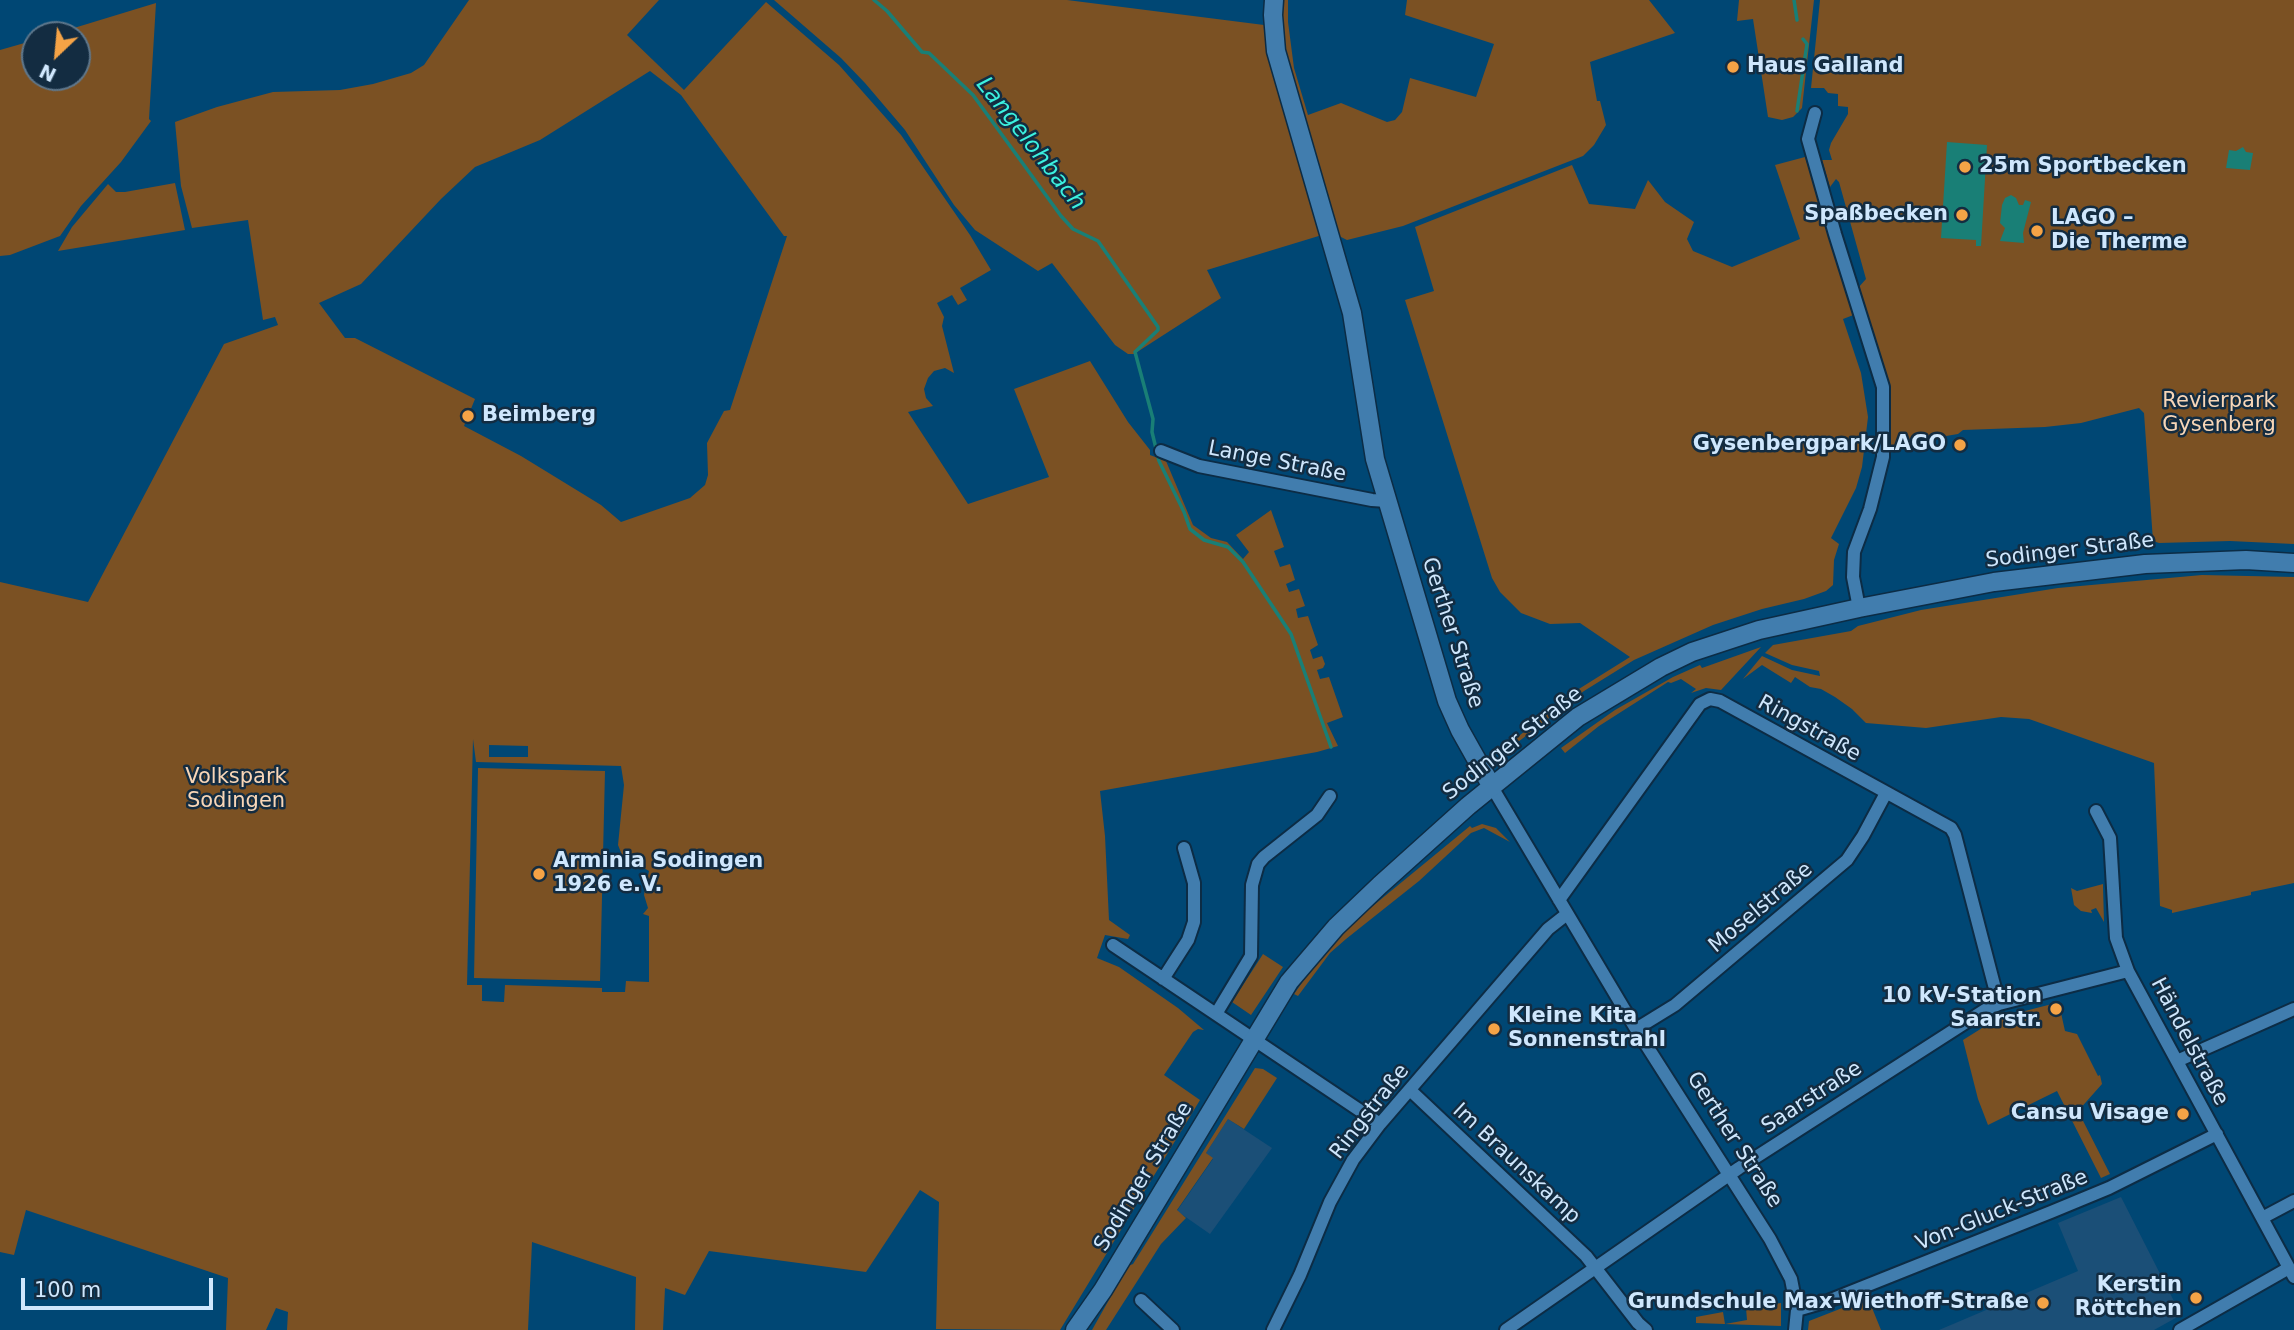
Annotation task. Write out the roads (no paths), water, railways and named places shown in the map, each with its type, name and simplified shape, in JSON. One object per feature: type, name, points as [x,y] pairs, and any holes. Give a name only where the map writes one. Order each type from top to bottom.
[{"type":"main road","name":"Gerther Straße","points":[[1274,0],[1276,51],[1352,313],[1375,459],[1447,701],[1492,787]]},
{"type":"main road","name":"Sodinger Straße","points":[[1075,1330],[1103,1290],[1289,982],[1336,927],[1460,813],[1578,717],[1661,667],[1692,652],[1759,630],[1859,608],[1982,584],[2145,564],[2246,559],[2294,563]]},
{"type":"main road","name":"Sodinger Straße","points":[[1087,1330],[1103,1290]]},
{"type":"street","points":[[1815,113],[1808,139],[1883,387],[1883,457],[1870,509],[1854,552],[1853,577],[1859,608]]},
{"type":"street","name":"Lange Straße","points":[[1161,451],[1199,466],[1387,501]]},
{"type":"street","name":"Ringstraße","points":[[1559,900],[1700,704],[1710,699],[1720,701],[1951,828],[1999,1004]]},
{"type":"street","name":"Gerther Straße","points":[[1492,787],[1636,1028],[1770,1239],[1791,1279],[1797,1310],[1795,1330]]},
{"type":"street","name":"Moselstraße","points":[[1636,1028],[1675,1005],[1847,860],[1886,793]]},
{"type":"street","points":[[1216,1014],[1251,956],[1252,885],[1258,864],[1317,815],[1330,796]]},
{"type":"street","name":"Händelstraße","points":[[2096,811],[2110,838],[2116,938],[2129,971],[2292,1273]]},
{"type":"street","points":[[1163,979],[1188,940],[1194,922],[1194,883],[1184,848]]},
{"type":"street","name":"Ringstraße","points":[[1273,1330],[1300,1275],[1330,1202],[1353,1160],[1380,1124],[1548,929],[1567,914]]},
{"type":"street","points":[[1113,945],[1380,1124]]},
{"type":"street","name":"Saarstraße","points":[[1506,1330],[1730,1174],[1985,1010],[1999,1004],[2129,971]]},
{"type":"street","points":[[2177,1061],[2294,1009]]},
{"type":"street","name":"Im Braunskamp","points":[[1410,1090],[1586,1256],[1646,1330]]},
{"type":"street","name":"Von-Gluck-Straße","points":[[1797,1310],[1828,1301],[2052,1212],[2109,1188],[2217,1134]]},
{"type":"street","points":[[2262,1218],[2294,1200]]},
{"type":"street","points":[[2180,1330],[2292,1273]]},
{"type":"street","points":[[1141,1300],[1173,1330]]},
{"type":"waterway","name":"Langelohbach","points":[[874,0],[922,52],[929,53],[973,95],[1061,216],[1073,229],[1098,241],[1158,327],[1135,352],[1153,419],[1152,432],[1159,461],[1190,529],[1204,540],[1228,547],[1243,562],[1291,634],[1331,747]]},
{"type":"waterway","points":[[1794,0],[1797,20]]},
{"type":"waterway","points":[[1797,111],[1807,44],[1803,39]]},
{"type":"place","name":"Haus Galland","points":[[1733,67]]},
{"type":"place","name":"25m Sportbecken","points":[[1965,167]]},
{"type":"place","name":"Spaßbecken","points":[[1962,215]]},
{"type":"place","name":"LAGO – Die Therme","points":[[2037,231]]},
{"type":"place","name":"Beimberg","points":[[468,416]]},
{"type":"place","name":"Gysenbergpark/LAGO","points":[[1960,445]]},
{"type":"place","name":"Arminia Sodingen 1926 e.V.","points":[[539,874]]},
{"type":"place","name":"10 kV-Station Saarstr.","points":[[2056,1009]]},
{"type":"place","name":"Kleine Kita Sonnenstrahl","points":[[1494,1029]]},
{"type":"place","name":"Cansu Visage","points":[[2183,1114]]},
{"type":"place","name":"Kerstin Röttchen","points":[[2196,1298]]},
{"type":"place","name":"Grundschule Max-Wiethoff-Straße","points":[[2043,1303]]},
{"type":"park label","name":"Revierpark Gysenberg","points":[[2219,414]]},
{"type":"park label","name":"Volkspark Sodingen","points":[[236,790]]}]
